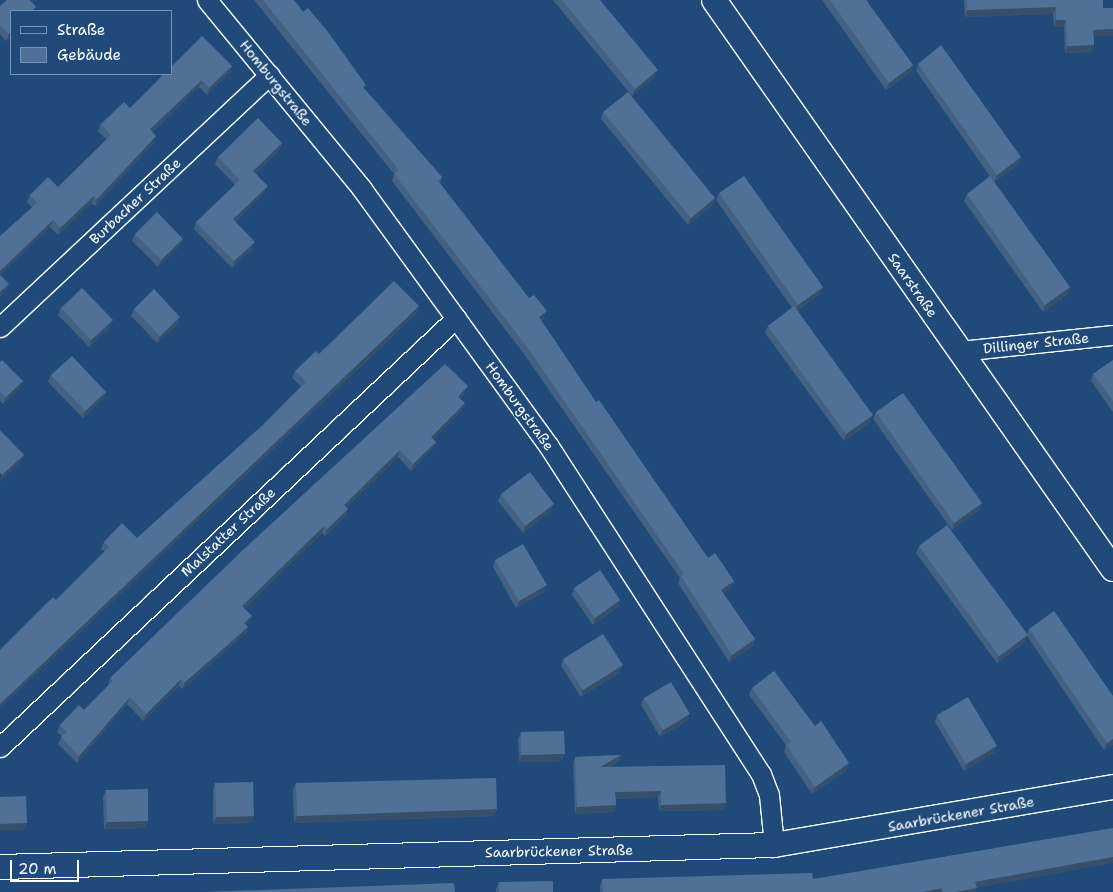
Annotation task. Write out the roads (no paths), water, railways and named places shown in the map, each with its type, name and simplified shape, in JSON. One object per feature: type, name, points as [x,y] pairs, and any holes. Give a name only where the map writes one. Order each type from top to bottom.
[{"type":"street","name":"Homburgstraße","points":[[207,0],[362,189],[456,318],[645,590],[761,774],[769,795],[774,845]]},
{"type":"street","name":"Saarstraße","points":[[714,0],[1113,569]]},
{"type":"street","name":"Burbacher Straße","points":[[0,327],[269,75]]},
{"type":"street","name":"Malstatter Straße","points":[[0,747],[456,318]]},
{"type":"street","name":"Dillinger Straße","points":[[960,351],[1113,335]]},
{"type":"street","name":"Saarbrückener Straße","points":[[0,867],[774,845],[1113,787]]}]
